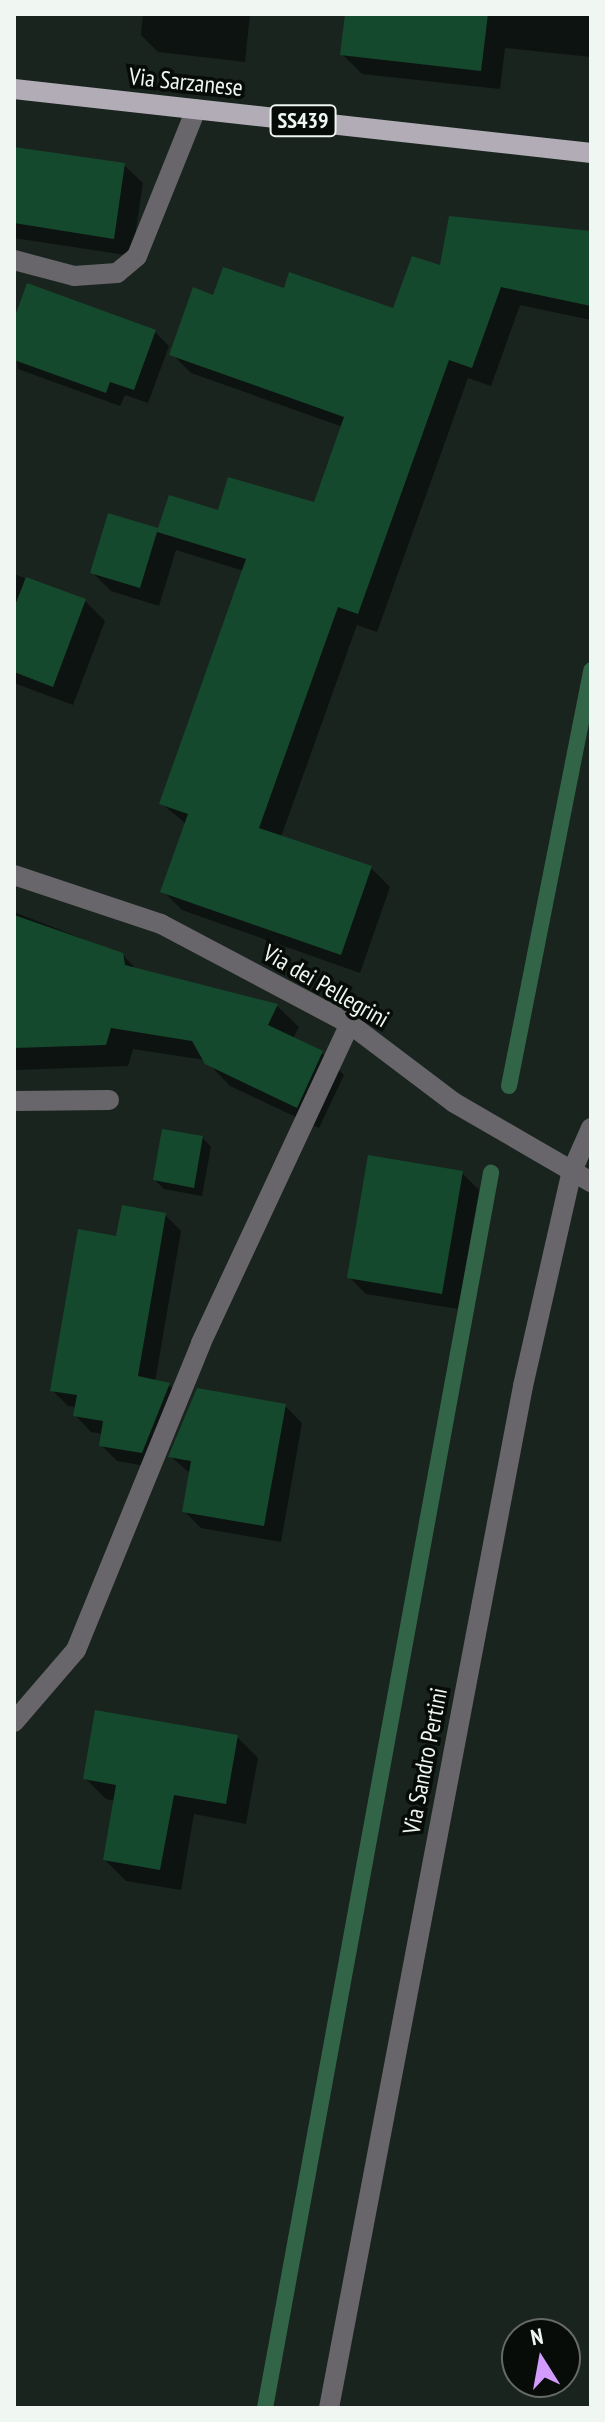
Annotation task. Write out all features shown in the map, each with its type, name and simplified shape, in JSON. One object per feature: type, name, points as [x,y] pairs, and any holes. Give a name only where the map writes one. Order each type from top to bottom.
[{"type":"main road","name":"Via Sarzanese","points":[[14,89],[591,153]]},
{"type":"street","points":[[14,260],[74,276],[117,273],[137,256],[196,109]]},
{"type":"street","name":"Via dei Pellegrini","points":[[14,875],[161,924],[350,1024],[453,1102],[591,1182]]},
{"type":"street","points":[[14,1722],[76,1650],[201,1343],[350,1024]]},
{"type":"street","points":[[14,1101],[109,1100]]},
{"type":"street","name":"Via Sandro Pertini","points":[[329,2408],[523,1386],[572,1171],[591,1128]]},
{"type":"building","points":[[345,14],[488,14],[481,71],[340,55]]},
{"type":"building","points":[[14,147],[125,163],[114,239],[14,223]]},
{"type":"building","points":[[449,216],[591,231],[591,306],[501,287],[472,368],[449,360],[358,614],[338,607],[259,828],[372,866],[341,955],[160,892],[188,814],[159,804],[246,559],[157,532],[140,588],[90,573],[108,513],[158,528],[169,495],[218,510],[228,477],[314,502],[344,417],[169,355],[193,287],[213,295],[223,267],[284,288],[289,272],[393,308],[412,256],[440,265]]},
{"type":"building","points":[[27,283],[156,330],[134,390],[110,382],[106,393],[14,360],[14,319]]},
{"type":"building","points":[[26,577],[86,599],[53,687],[14,672],[14,608]]},
{"type":"building","points":[[14,915],[123,953],[125,965],[278,1004],[268,1025],[323,1051],[297,1108],[205,1064],[192,1041],[111,1028],[106,1045],[14,1048]]},
{"type":"building","points":[[162,1129],[203,1136],[194,1188],[153,1180]]},
{"type":"building","points":[[368,1155],[463,1171],[442,1294],[347,1278]]},
{"type":"building","points":[[122,1205],[166,1213],[138,1376],[170,1383],[142,1453],[99,1446],[103,1421],[73,1416],[77,1395],[50,1391],[78,1229],[116,1236]]},
{"type":"building","points":[[197,1388],[286,1404],[264,1526],[182,1512],[191,1461],[168,1457]]},
{"type":"building","points":[[95,1710],[238,1735],[226,1804],[174,1795],[160,1870],[103,1860],[116,1785],[83,1779]]},
{"type":"waterway","points":[[509,1086],[591,670]]},
{"type":"waterway","points":[[265,2408],[491,1173]]}]
